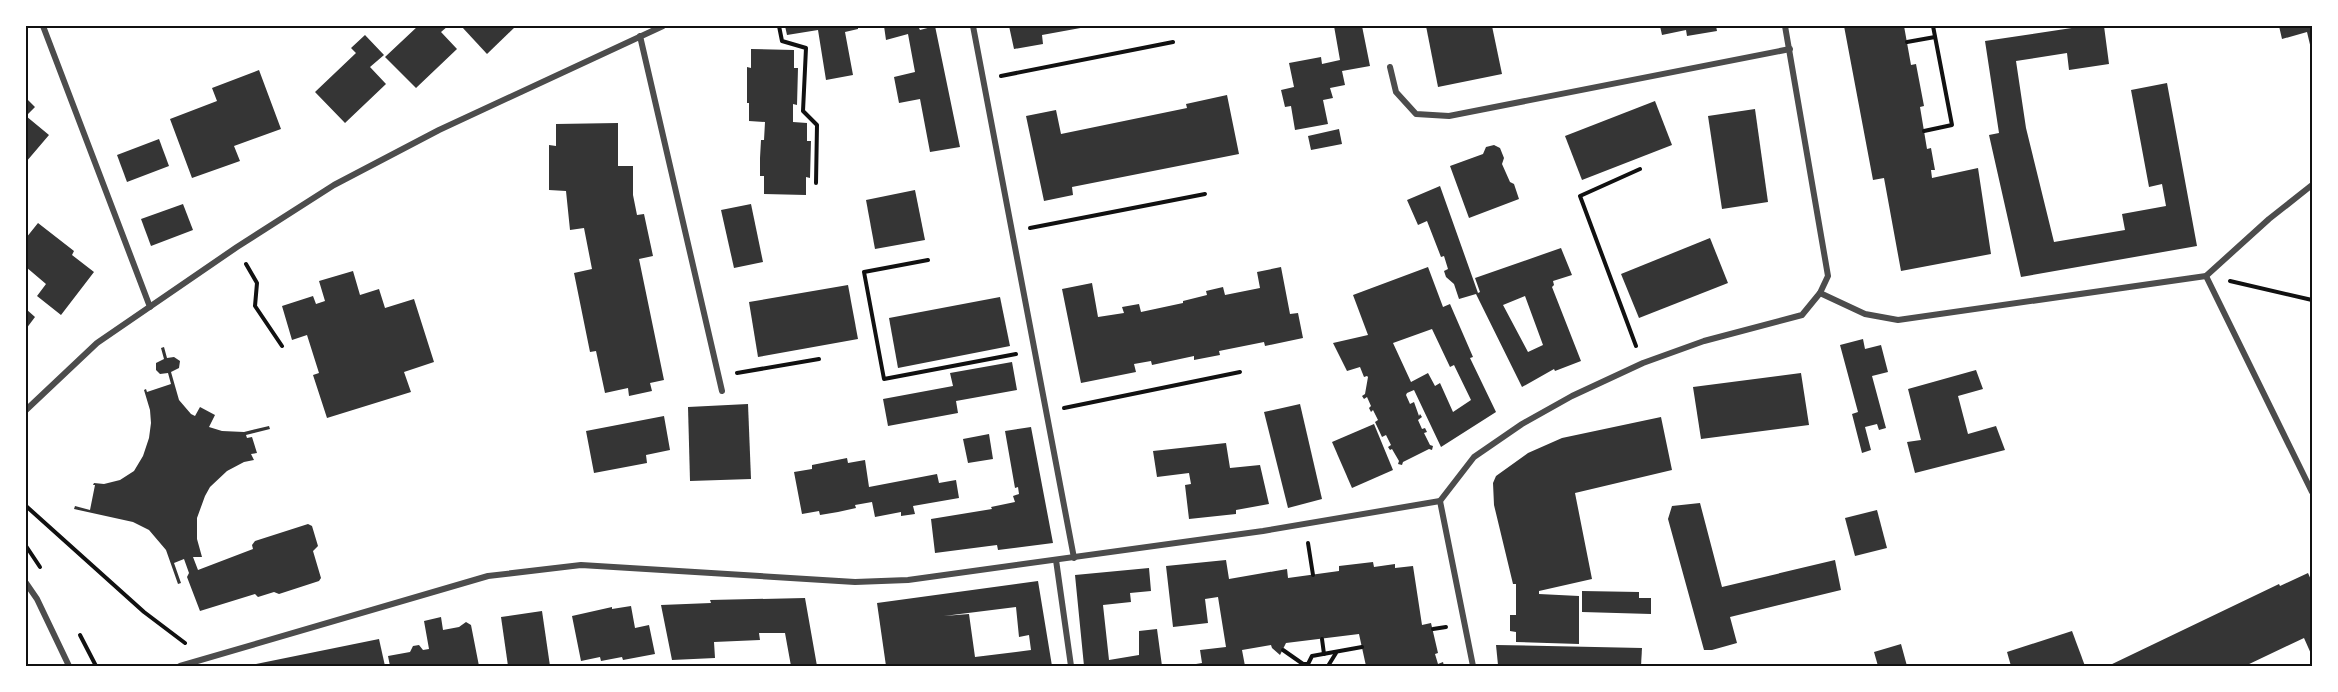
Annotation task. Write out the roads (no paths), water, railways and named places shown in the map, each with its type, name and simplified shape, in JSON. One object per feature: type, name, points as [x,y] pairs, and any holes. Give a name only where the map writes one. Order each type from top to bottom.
[{"type":"street","points":[[43,26],[150,307]]},
{"type":"street","points":[[26,410],[97,343],[334,185],[439,130],[663,26]]},
{"type":"street","points":[[973,26],[1074,558]]},
{"type":"street","points":[[180,666],[488,576],[581,565],[855,582],[908,580],[1305,524],[1440,501],[1474,457],[1522,424],[1572,396],[1642,363],[1704,341],[1802,315],[1820,293],[1828,276],[1785,26]]},
{"type":"street","points":[[640,36],[722,391]]},
{"type":"street","points":[[1390,67],[1396,92],[1416,114],[1449,116],[1790,49]]},
{"type":"street","points":[[1820,293],[1865,314],[1898,320],[2206,276],[2269,219],[2313,185]]},
{"type":"street","points":[[2206,276],[2313,492]]},
{"type":"street","points":[[1440,501],[1473,666]]},
{"type":"street","points":[[1056,560],[1071,666]]},
{"type":"street","points":[[26,583],[37,599],[69,666]]}]
